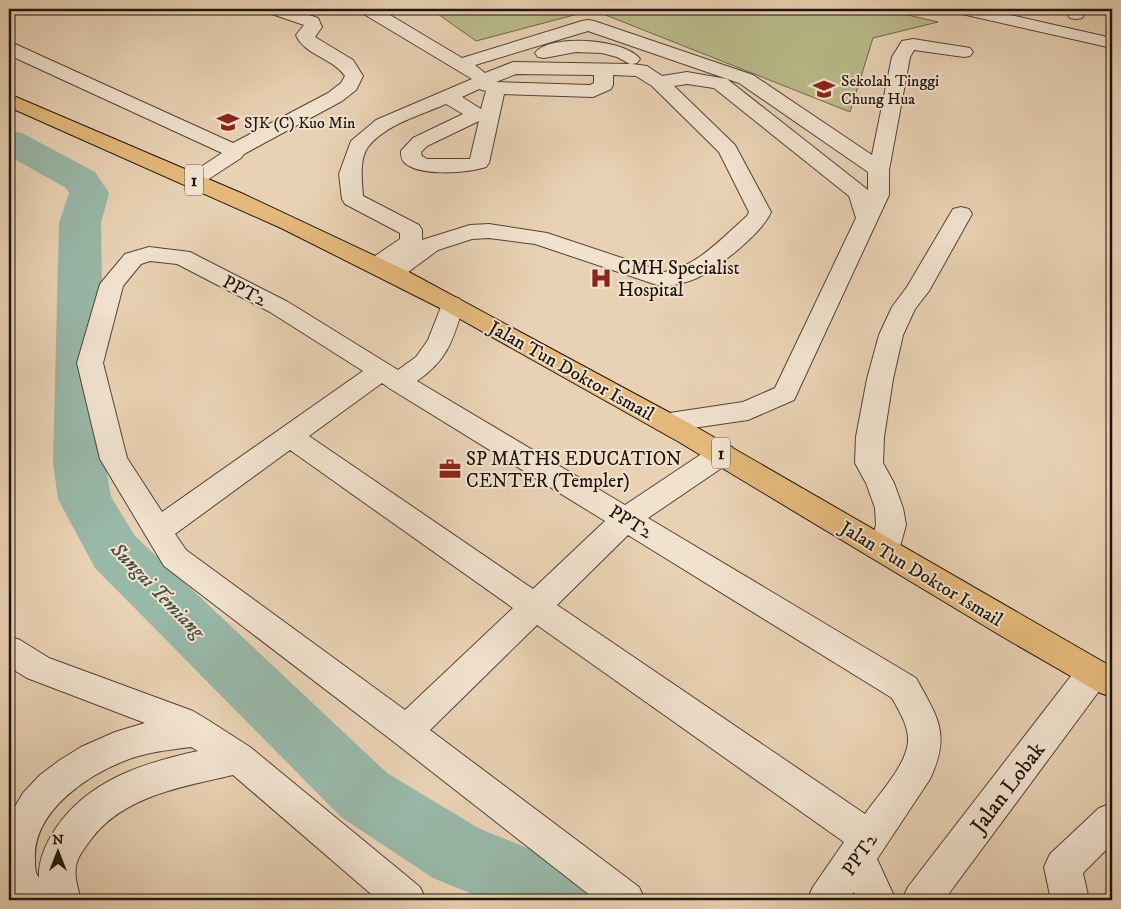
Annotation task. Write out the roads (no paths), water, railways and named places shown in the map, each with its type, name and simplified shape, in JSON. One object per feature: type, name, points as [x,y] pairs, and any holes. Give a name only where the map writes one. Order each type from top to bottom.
[{"type":"highway","name":"Jalan Tun Doktor Ismail","points":[[9,100],[194,180],[385,269],[452,304],[722,454],[985,611],[1103,678]]},
{"type":"street","points":[[194,180],[234,154],[234,150],[335,97],[349,86],[354,76],[346,64],[308,40],[306,35],[313,27],[312,22],[275,9]]},
{"type":"street","points":[[368,9],[460,64],[486,84],[593,91],[604,85],[603,69]]},
{"type":"street","points":[[962,9],[1112,43]]},
{"type":"street","points":[[460,64],[588,25],[746,79],[879,170]]},
{"type":"street","points":[[665,422],[748,411],[785,394],[878,195],[879,170],[901,57],[908,45],[917,44],[964,52]]},
{"type":"street","points":[[567,47],[619,51],[629,57],[640,70],[659,82],[728,149],[760,212],[757,219],[696,270],[676,279],[664,280],[539,238],[489,231],[470,232],[430,245],[385,269],[411,242],[411,230],[353,199],[350,174],[358,145],[383,124],[447,96],[486,84],[552,49],[567,47]]},
{"type":"street","points":[[9,48],[234,150]]},
{"type":"street","points":[[513,68],[640,70]]},
{"type":"street","points":[[659,82],[687,78],[720,83],[859,194],[867,218]]},
{"type":"street","points":[[447,96],[473,111],[474,115],[420,142],[411,151],[412,159],[423,165],[472,165],[479,163],[481,159],[486,84]]},
{"type":"street","points":[[884,550],[891,525],[889,508],[880,483],[869,463],[870,437],[880,379],[891,335],[904,307],[917,291],[961,214]]},
{"type":"street","name":"PPT2","points":[[623,899],[406,731],[175,558],[114,459],[90,363],[112,284],[133,259],[149,254],[182,257],[279,308],[904,688],[920,717],[925,741],[918,768],[826,900]]},
{"type":"street","points":[[159,530],[290,437],[390,377],[424,363],[440,341],[452,304]]},
{"type":"street","points":[[290,437],[535,607],[863,848],[875,896],[872,900]]},
{"type":"street","points":[[406,731],[627,518],[722,454]]},
{"type":"street","points":[[9,650],[38,668],[182,722],[238,758],[407,900]]},
{"type":"street","name":"Jalan Lobak","points":[[921,900],[1103,678]]},
{"type":"street","points":[[31,900],[16,871],[16,845],[24,824],[41,797],[52,786],[97,756],[136,741],[196,731]]},
{"type":"street","points":[[62,900],[59,893],[59,860],[75,829],[104,801],[134,786],[179,772],[238,758]]},
{"type":"street","points":[[1070,900],[1063,867],[1112,820]]},
{"type":"waterway","name":"Sungai Temiang","points":[[9,141],[81,180],[89,193],[80,223],[79,463],[85,499],[115,552],[364,795],[457,854],[570,900]]},
{"type":"place","name":"Sekolah Tinggi Chung Hua","points":[[824,89]]},
{"type":"place","name":"SJK (C) Kuo Min","points":[[228,122]]},
{"type":"place","name":"CMH Specialist Hospital","points":[[601,278]]},
{"type":"place","name":"SP MATHS EDUCATION CENTER (Templer)","points":[[450,469]]}]
